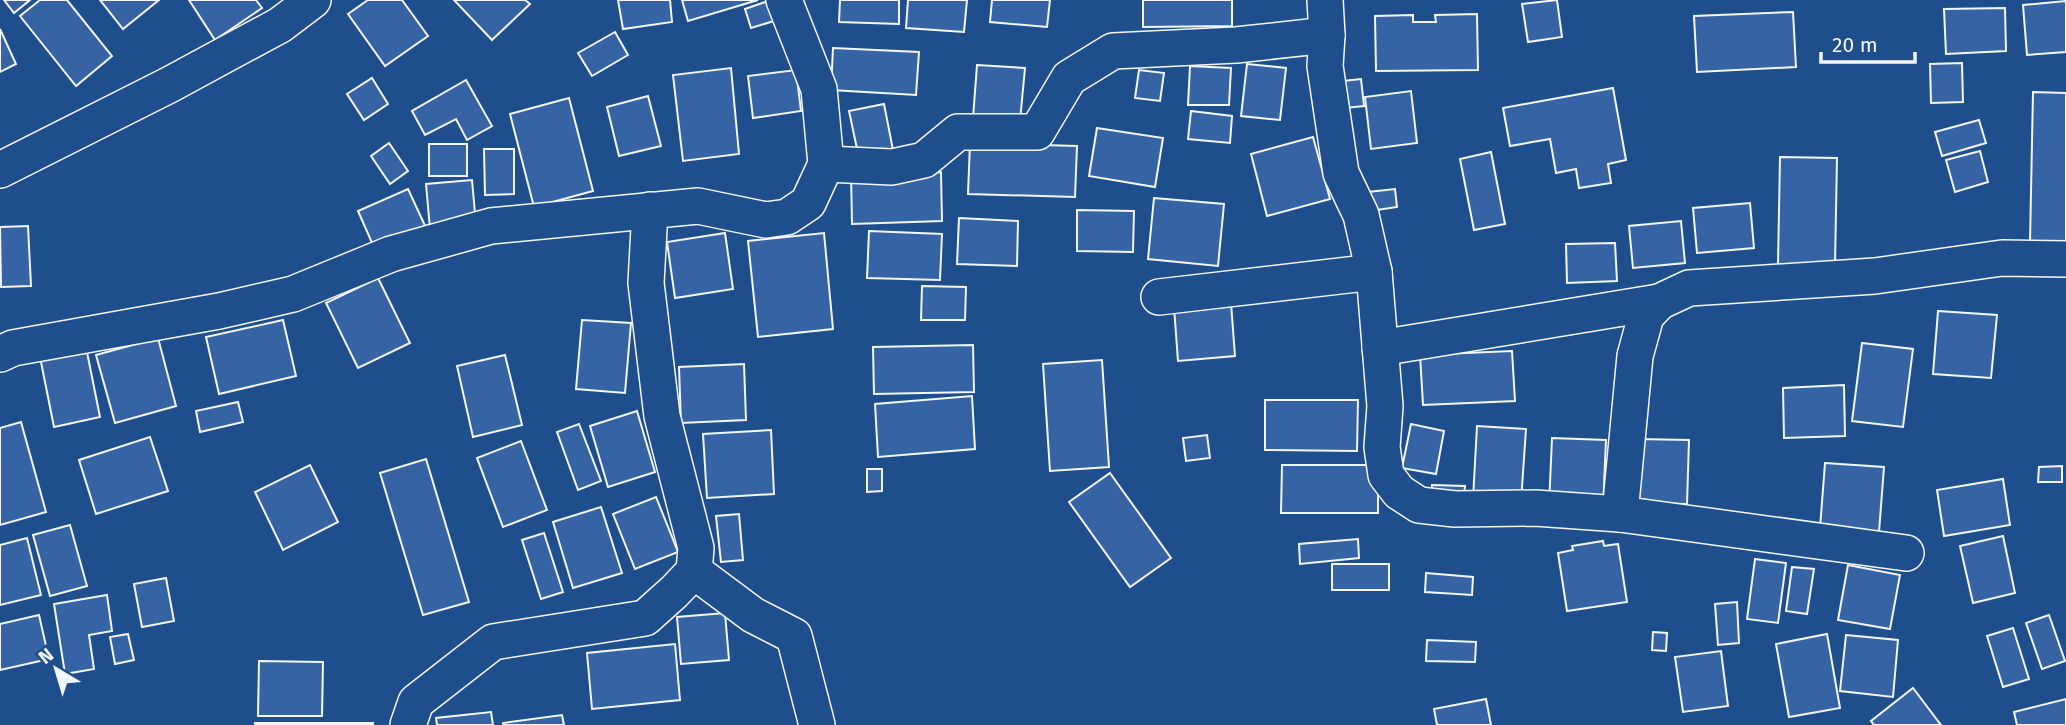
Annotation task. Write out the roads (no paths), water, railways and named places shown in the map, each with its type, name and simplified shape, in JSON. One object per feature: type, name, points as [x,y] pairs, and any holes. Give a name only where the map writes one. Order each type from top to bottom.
[{"type":"street","points":[[0,170],[169,85],[280,24],[313,0]]},
{"type":"street","points":[[0,354],[13,348],[219,311],[293,294],[391,254],[491,226],[698,206],[766,220],[787,217],[808,203],[826,164],[819,89],[784,0]]},
{"type":"street","points":[[1325,0],[1325,66],[1341,173],[1361,215],[1374,272],[1385,406],[1382,447],[1386,475],[1399,492],[1419,505],[1455,509],[1535,508],[1620,514],[1906,553]]},
{"type":"street","points":[[826,164],[892,167],[924,160],[958,132],[1037,132],[1069,78],[1113,51],[1236,45],[1327,35]]},
{"type":"street","points":[[408,725],[416,702],[493,642],[645,618],[694,571],[696,548],[662,416],[646,283],[650,210]]},
{"type":"street","points":[[1380,348],[1659,302],[1689,288],[1875,276],[2001,258],[2066,259]]},
{"type":"street","points":[[1159,298],[1374,272]]},
{"type":"street","points":[[1620,514],[1635,356],[1646,316],[1659,302]]},
{"type":"street","points":[[694,571],[753,615],[794,636],[817,725]]}]
